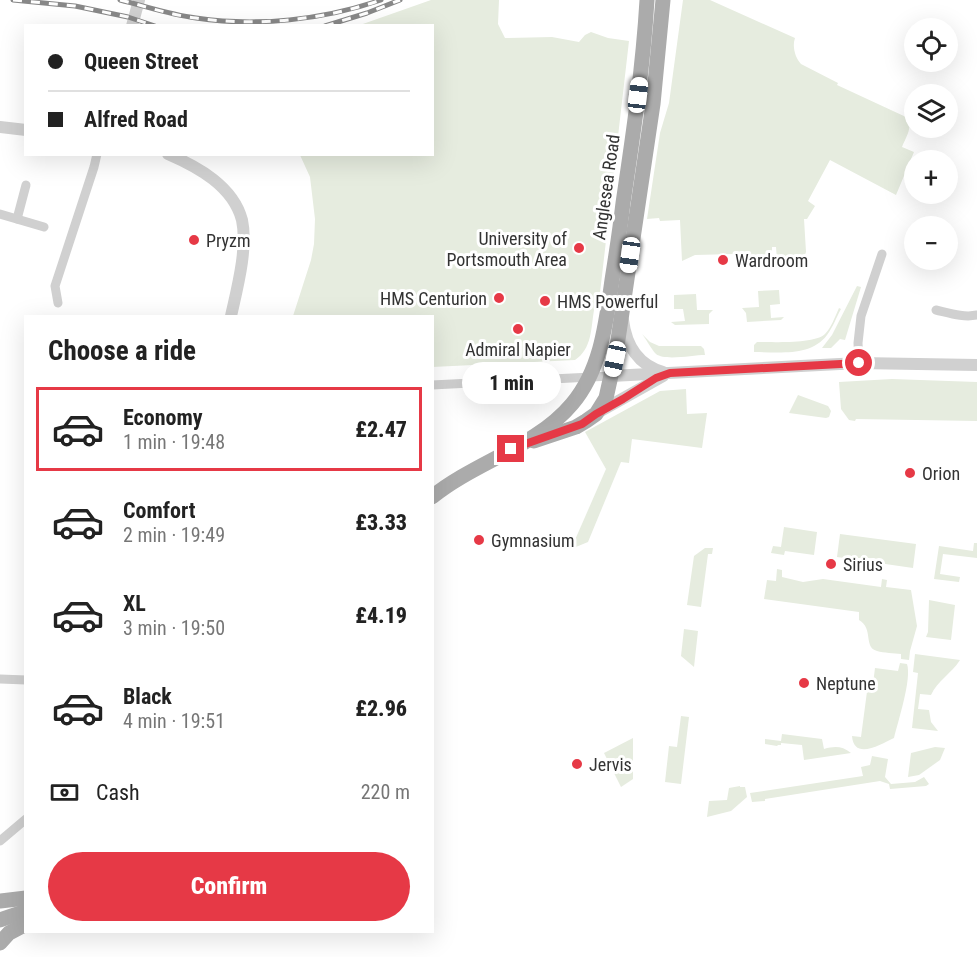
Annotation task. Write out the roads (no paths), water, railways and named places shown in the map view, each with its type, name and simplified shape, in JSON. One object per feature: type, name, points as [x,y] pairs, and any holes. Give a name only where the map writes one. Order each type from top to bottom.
[{"type":"main road","name":"Anglesea Road","points":[[542,430],[572,404],[589,377],[606,326],[637,104],[647,0]]},
{"type":"main road","name":"Anglesea Road","points":[[596,414],[606,398],[623,309],[653,104],[663,0]]},
{"type":"main road","points":[[434,494],[542,430],[569,417],[597,386],[611,376]]},
{"type":"main road","points":[[511,449],[576,427],[596,414]]},
{"type":"main road","points":[[0,901],[24,898]]},
{"type":"main road","points":[[0,920],[24,912]]},
{"type":"main road","points":[[0,943],[9,933],[24,925]]},
{"type":"street","points":[[133,24],[139,0]]},
{"type":"street","points":[[0,127],[24,130]]},
{"type":"street","points":[[58,303],[56,286],[96,156]]},
{"type":"street","points":[[172,156],[207,175],[225,191],[238,210],[242,221],[242,264],[231,315]]},
{"type":"street","points":[[17,219],[26,185]]},
{"type":"street","points":[[0,214],[44,227]]},
{"type":"street","points":[[859,363],[858,343],[861,316],[882,254]]},
{"type":"street","points":[[623,309],[625,332],[635,354],[648,366],[670,373]]},
{"type":"street","points":[[936,310],[977,315]]},
{"type":"street","points":[[434,385],[859,363],[977,365]]},
{"type":"street","points":[[596,414],[656,378],[670,373]]},
{"type":"street","points":[[0,679],[24,680]]},
{"type":"street","points":[[0,841],[24,821]]},
{"type":"railway","points":[[13,0],[75,6],[128,17],[149,24]]},
{"type":"railway","points":[[120,0],[186,17],[242,22],[313,17],[381,0]]},
{"type":"railway","points":[[331,24],[400,0]]},
{"type":"place","name":"Pryzm","points":[[194,240]]},
{"type":"place","name":"University of Portsmouth Area","points":[[579,248]]},
{"type":"place","name":"Wardroom","points":[[723,260]]},
{"type":"place","name":"HMS Centurion","points":[[499,298]]},
{"type":"place","name":"HMS Powerful","points":[[545,301]]},
{"type":"place","name":"Admiral Napier","points":[[518,329]]},
{"type":"place","name":"Orion","points":[[910,473]]},
{"type":"place","name":"Gymnasium","points":[[479,540]]},
{"type":"place","name":"Sirius","points":[[831,564]]},
{"type":"place","name":"Neptune","points":[[804,683]]},
{"type":"place","name":"Jervis","points":[[577,764]]}]
